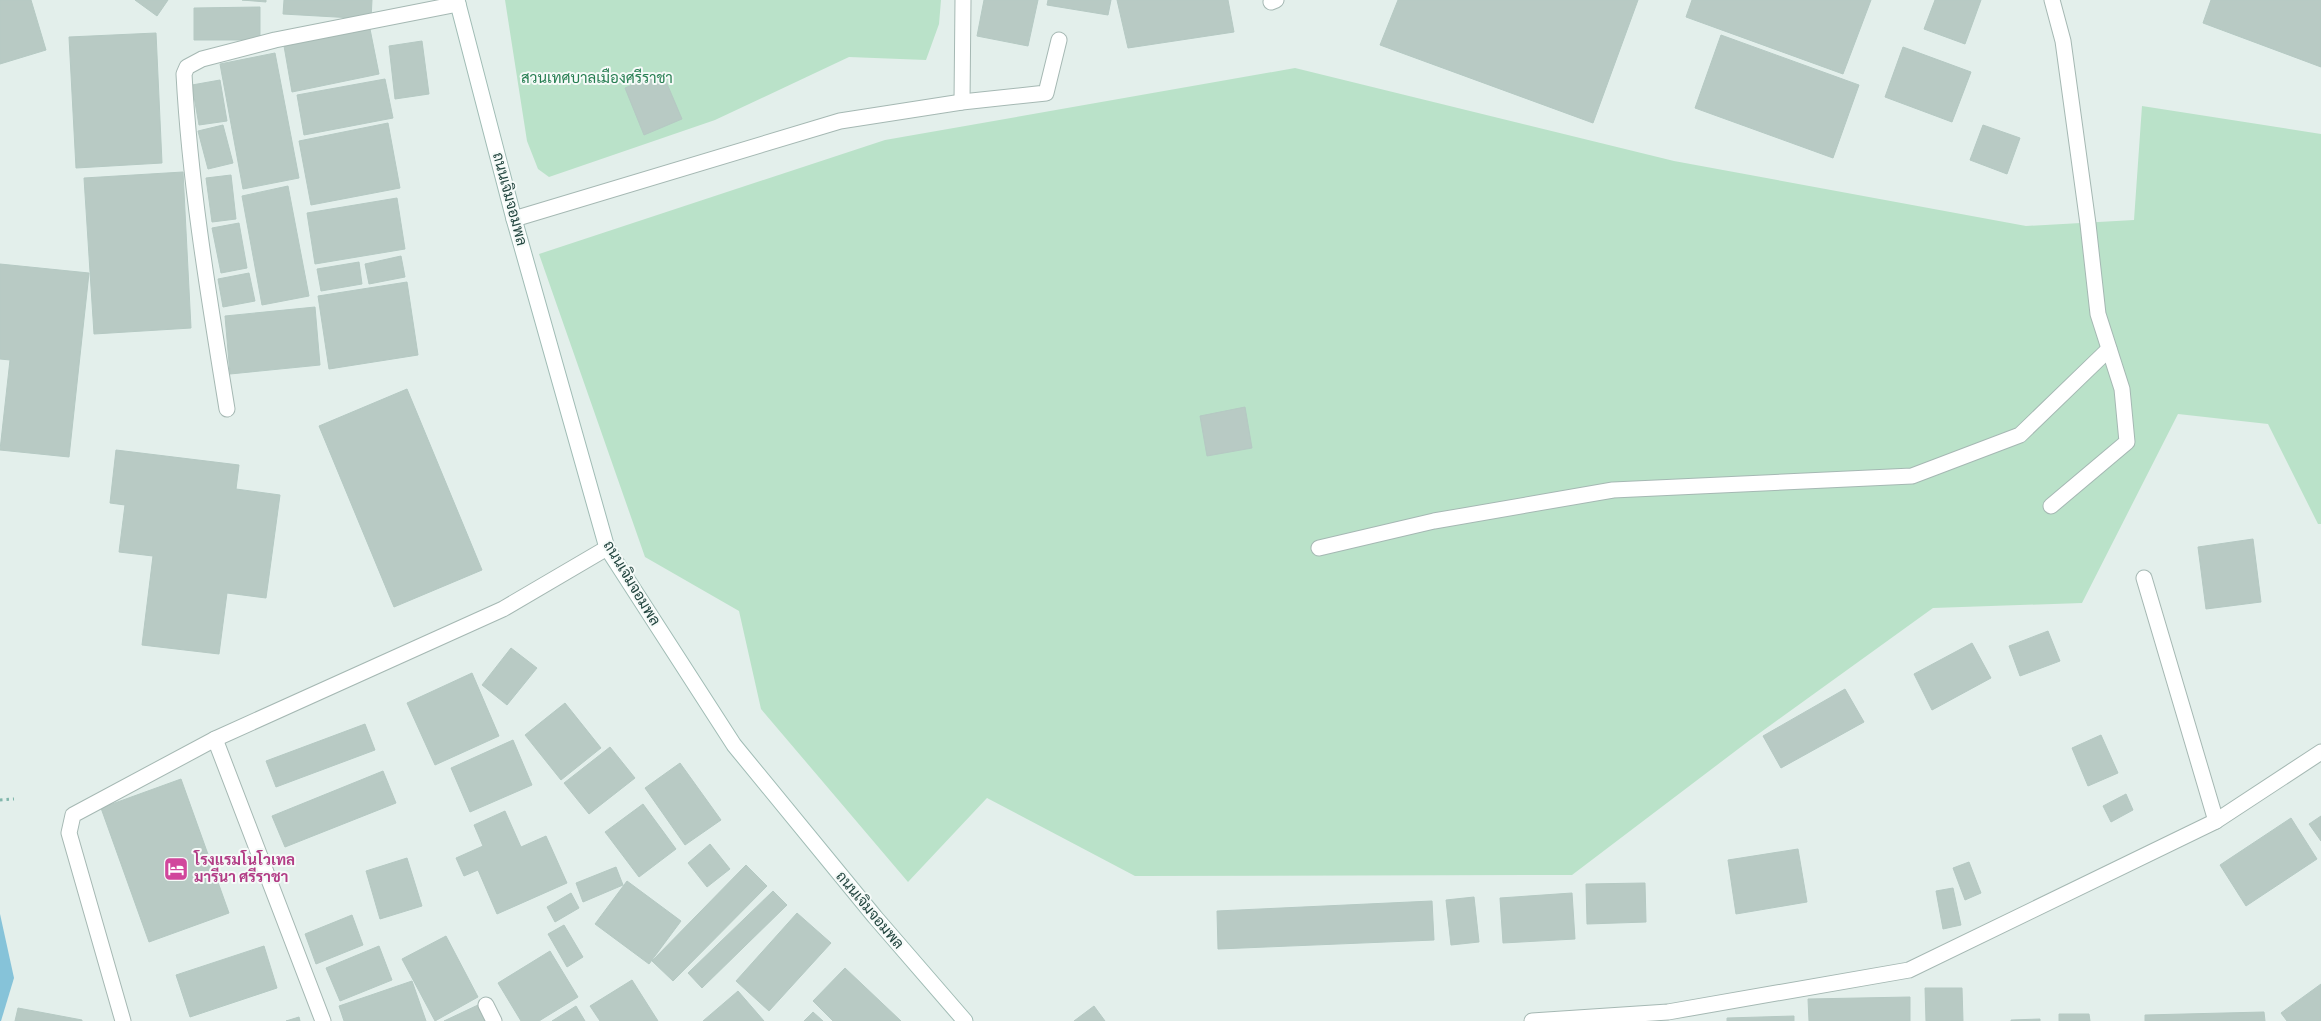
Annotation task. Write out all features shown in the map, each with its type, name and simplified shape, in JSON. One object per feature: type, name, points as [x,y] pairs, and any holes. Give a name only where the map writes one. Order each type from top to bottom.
[{"type":"street","points":[[962,102],[963,0]]},
{"type":"street","points":[[2051,506],[2127,442],[2122,389],[2098,314],[2088,224],[2063,41],[2052,0]]},
{"type":"street","points":[[226,409],[205,269],[187,127],[184,74],[187,67],[202,59],[275,40],[457,2]]},
{"type":"street","name":"ถนนเจิมจอมพล","points":[[457,2],[514,219],[607,548],[734,745],[875,917],[965,1021]]},
{"type":"street","points":[[514,219],[840,121],[962,102],[1046,92],[1059,40]]},
{"type":"street","points":[[1319,548],[1434,521],[1613,490],[1912,476],[2020,435],[2109,349]]},
{"type":"street","points":[[123,1021],[69,833],[73,815],[215,739],[503,609],[607,548]]},
{"type":"street","points":[[2144,578],[2216,821]]},
{"type":"street","points":[[215,739],[323,1021]]},
{"type":"street","points":[[1532,1021],[1668,1012],[1909,970],[2216,821],[2321,752]]},
{"type":"street","points":[[486,1005],[494,1021]]},
{"type":"path","points":[[0,800],[14,799]]},
{"type":"green space","name":"สวนเทศบาลเมืองศรีราชา","points":[[505,0],[941,0],[939,24],[926,60],[849,57],[715,120],[549,177],[538,169],[527,141]]},
{"type":"green space","points":[[1295,68],[1674,161],[2026,226],[2134,220],[2142,106],[2321,134],[2321,524],[2318,524],[2268,424],[2178,414],[2082,603],[1933,608],[1750,740],[1572,875],[1135,876],[987,798],[908,882],[761,709],[739,611],[645,557],[539,254],[885,140]]},
{"type":"water","points":[[0,914],[14,978],[1,1021],[0,1021]]},
{"type":"building","points":[[0,0],[31,0],[46,50],[0,64]]},
{"type":"building","points":[[135,0],[168,0],[157,16]]},
{"type":"building","points":[[242,0],[266,0],[266,2]]},
{"type":"building","points":[[284,0],[372,0],[371,19],[283,14]]},
{"type":"building","points":[[984,0],[1038,0],[1028,46],[977,36]]},
{"type":"building","points":[[1048,0],[1111,0],[1108,15],[1047,5]]},
{"type":"building","points":[[1117,0],[1228,0],[1234,32],[1128,48]]},
{"type":"building","points":[[1398,0],[1638,0],[1593,123],[1380,45]]},
{"type":"building","points":[[1692,0],[1871,0],[1843,74],[1686,17]]},
{"type":"building","points":[[1935,0],[1981,0],[1965,44],[1924,29]]},
{"type":"building","points":[[2211,0],[2321,0],[2321,67],[2203,23]]},
{"type":"building","points":[[260,7],[260,40],[194,40],[194,8]]},
{"type":"building","points":[[370,29],[379,74],[292,92],[284,46]]},
{"type":"building","points":[[156,33],[162,163],[76,168],[69,37]]},
{"type":"building","points":[[1721,35],[1859,85],[1833,158],[1695,108]]},
{"type":"building","points":[[422,41],[429,94],[395,99],[389,46]]},
{"type":"building","points":[[1903,47],[1971,72],[1952,122],[1885,97]]},
{"type":"building","points":[[275,53],[299,178],[243,189],[220,64]]},
{"type":"building","points":[[662,72],[682,119],[644,135],[625,88]]},
{"type":"building","points":[[385,79],[393,118],[304,135],[297,95]]},
{"type":"building","points":[[220,80],[227,121],[199,125],[192,85]]},
{"type":"building","points":[[388,123],[400,188],[311,205],[299,141]]},
{"type":"building","points":[[223,125],[233,163],[208,169],[198,131]]},
{"type":"building","points":[[1983,125],[2020,138],[2007,174],[1970,160]]},
{"type":"building","points":[[183,172],[191,328],[94,334],[84,178]]},
{"type":"building","points":[[231,175],[236,219],[212,222],[206,178]]},
{"type":"building","points":[[288,186],[309,296],[262,305],[242,196]]},
{"type":"building","points":[[397,198],[405,249],[315,264],[307,213]]},
{"type":"building","points":[[239,223],[247,268],[221,273],[212,228]]},
{"type":"building","points":[[401,256],[405,277],[369,284],[365,264]]},
{"type":"building","points":[[359,262],[362,284],[321,291],[317,269]]},
{"type":"building","points":[[0,264],[89,273],[69,457],[0,450],[10,360],[0,359]]},
{"type":"building","points":[[249,273],[255,301],[223,307],[218,279]]},
{"type":"building","points":[[407,282],[418,355],[329,369],[318,296]]},
{"type":"building","points":[[315,307],[320,365],[230,374],[225,316]]},
{"type":"building","points":[[407,389],[482,570],[394,607],[319,426]]},
{"type":"building","points":[[1245,407],[1252,448],[1207,456],[1200,416]]},
{"type":"building","points":[[116,450],[239,465],[236,489],[280,495],[266,598],[227,593],[219,654],[142,645],[153,556],[119,552],[125,505],[110,503]]},
{"type":"building","points":[[2253,539],[2261,602],[2206,609],[2198,547]]},
{"type":"building","points":[[2048,631],[2060,661],[2020,676],[2009,646]]},
{"type":"building","points":[[1972,643],[1991,678],[1932,710],[1914,674]]},
{"type":"building","points":[[511,648],[537,668],[507,705],[482,685]]},
{"type":"building","points":[[472,673],[499,736],[435,765],[407,703]]},
{"type":"building","points":[[1845,689],[1864,722],[1781,768],[1763,736]]},
{"type":"building","points":[[565,703],[601,748],[561,780],[525,735]]},
{"type":"building","points":[[365,724],[375,750],[276,787],[266,761]]},
{"type":"building","points":[[2101,735],[2118,773],[2088,786],[2072,748]]},
{"type":"building","points":[[513,740],[532,785],[470,812],[451,768]]},
{"type":"building","points":[[610,747],[635,778],[589,814],[564,783]]},
{"type":"building","points":[[680,763],[721,820],[685,845],[645,788]]},
{"type":"building","points":[[383,771],[396,803],[285,847],[272,816]]},
{"type":"building","points":[[181,779],[229,913],[149,942],[101,808]]},
{"type":"building","points":[[2126,794],[2133,810],[2111,822],[2103,806]]},
{"type":"building","points":[[643,804],[676,849],[639,877],[605,832]]},
{"type":"building","points":[[505,811],[521,847],[546,836],[567,883],[497,914],[478,870],[464,876],[456,858],[483,846],[474,825]]},
{"type":"building","points":[[2321,816],[2321,841],[2309,824]]},
{"type":"building","points":[[2291,818],[2317,859],[2246,906],[2220,865]]},
{"type":"building","points":[[710,844],[730,869],[707,887],[688,863]]},
{"type":"building","points":[[1798,849],[1807,902],[1736,914],[1728,860]]},
{"type":"building","points":[[407,858],[422,906],[380,919],[366,871]]},
{"type":"building","points":[[1969,862],[1981,893],[1965,900],[1953,868]]},
{"type":"building","points":[[746,865],[767,886],[673,981],[652,961]]},
{"type":"building","points":[[616,867],[623,885],[583,902],[576,883]]},
{"type":"building","points":[[627,881],[681,921],[649,964],[595,924]]},
{"type":"building","points":[[1645,883],[1646,922],[1587,924],[1586,884]]},
{"type":"building","points":[[1953,888],[1961,925],[1943,929],[1936,891]]},
{"type":"building","points":[[773,891],[787,905],[702,988],[688,973]]},
{"type":"building","points":[[571,893],[579,908],[555,922],[547,907]]},
{"type":"building","points":[[1572,893],[1575,939],[1503,943],[1500,898]]},
{"type":"building","points":[[1474,897],[1479,942],[1451,945],[1446,900]]},
{"type":"building","points":[[1432,901],[1434,940],[1218,949],[1217,911]]},
{"type":"building","points":[[797,913],[831,943],[769,1011],[736,981]]},
{"type":"building","points":[[352,915],[363,945],[316,964],[305,934]]},
{"type":"building","points":[[564,925],[583,957],[567,967],[548,934]]},
{"type":"building","points":[[446,936],[478,997],[435,1021],[402,959]]},
{"type":"building","points":[[264,946],[277,988],[190,1017],[176,975]]},
{"type":"building","points":[[379,946],[392,980],[340,1001],[326,968]]},
{"type":"building","points":[[550,951],[578,997],[539,1021],[521,1021],[498,983]]},
{"type":"building","points":[[845,968],[901,1021],[833,1021],[813,1001]]},
{"type":"building","points":[[632,980],[658,1021],[600,1021],[590,1006]]},
{"type":"building","points":[[412,981],[426,1021],[344,1021],[339,1006]]},
{"type":"building","points":[[2321,984],[2321,1021],[2287,1021],[2281,1013]]},
{"type":"building","points":[[1925,988],[1962,988],[1963,1021],[1926,1021]]},
{"type":"building","points":[[738,991],[764,1021],[703,1021]]},
{"type":"building","points":[[1910,997],[1910,1021],[1809,1021],[1808,999]]},
{"type":"building","points":[[478,1005],[485,1021],[444,1021]]},
{"type":"building","points":[[576,1006],[585,1021],[552,1021]]},
{"type":"building","points":[[1094,1006],[1105,1021],[1074,1021]]},
{"type":"building","points":[[18,1008],[82,1020],[82,1021],[15,1021]]},
{"type":"building","points":[[813,1012],[823,1021],[804,1021]]},
{"type":"building","points":[[2264,1012],[2265,1021],[2145,1021],[2145,1015]]},
{"type":"building","points":[[2059,1014],[2089,1014],[2090,1021],[2059,1021]]},
{"type":"building","points":[[1794,1016],[1794,1021],[1727,1021],[1727,1018]]},
{"type":"building","points":[[299,1017],[300,1021],[286,1021]]},
{"type":"building","points":[[2040,1019],[2040,1021],[2011,1021],[2011,1020]]},
{"type":"place","name":"โรงแรมโนโวเทล มารีนา ศรีราชา","points":[[176,869]]}]
